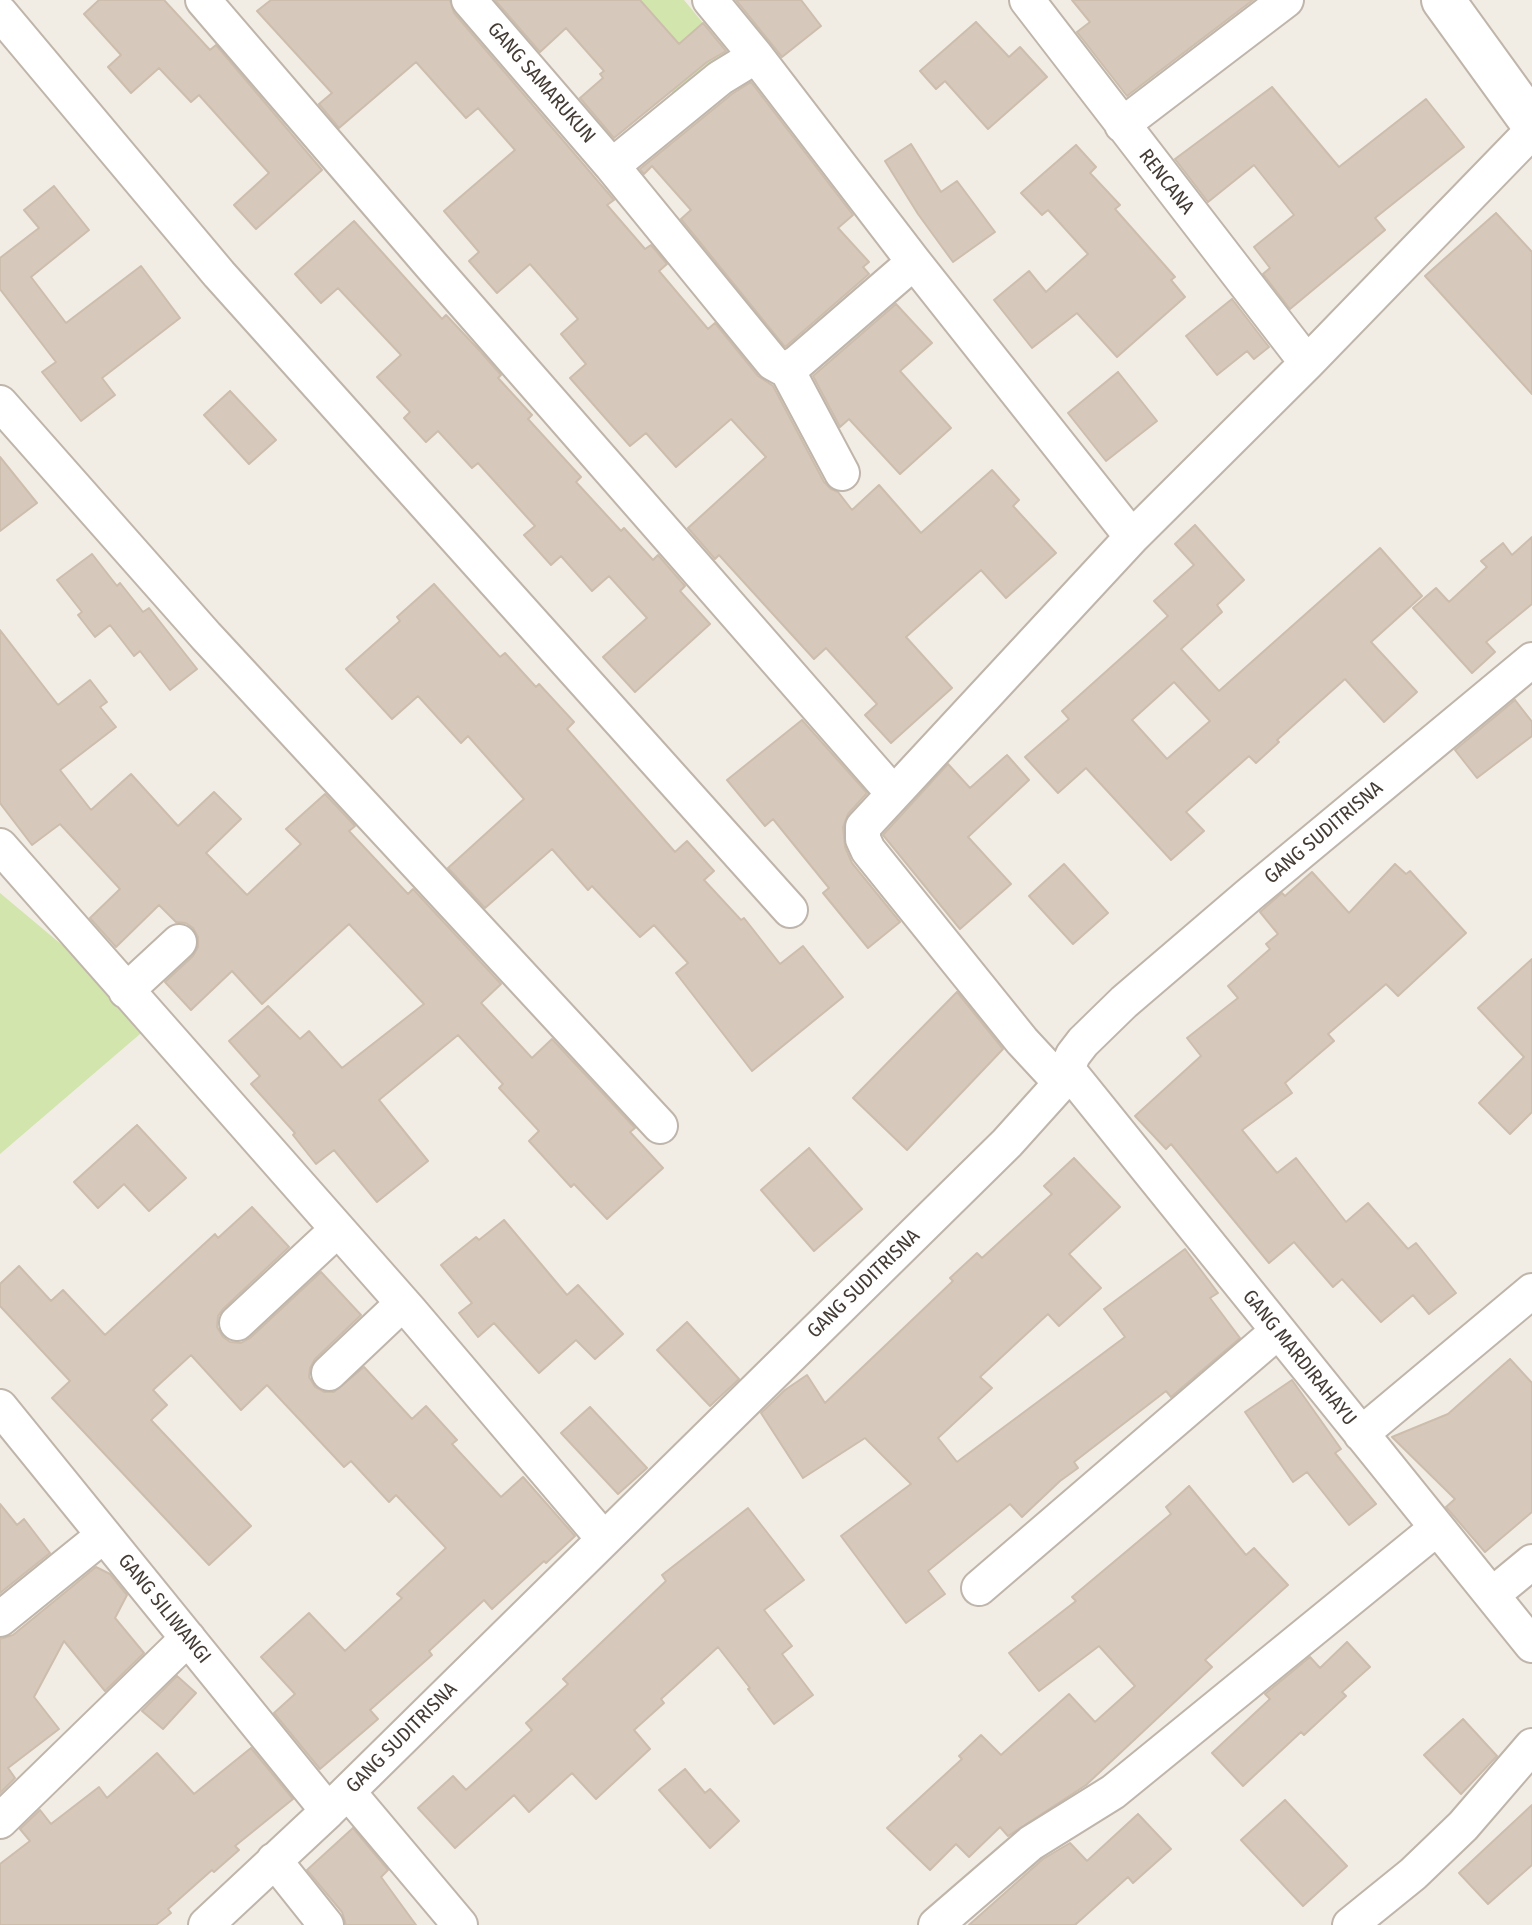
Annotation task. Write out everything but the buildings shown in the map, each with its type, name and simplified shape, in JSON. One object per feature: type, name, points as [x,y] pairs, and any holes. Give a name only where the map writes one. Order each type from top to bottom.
[{"type":"street","points":[[203,0],[893,793]]},
{"type":"street","name":"GANG SAMARUKUN","points":[[469,0],[612,166],[773,363],[786,368]]},
{"type":"street","points":[[710,0],[1132,537]]},
{"type":"street","name":"RENCANA","points":[[1027,0],[1307,363]]},
{"type":"street","points":[[1122,125],[1286,0]]},
{"type":"street","points":[[1443,0],[1532,123]]},
{"type":"street","points":[[0,13],[219,274],[790,910]]},
{"type":"street","points":[[612,166],[720,78],[756,56]]},
{"type":"street","name":"GANG MARDIRAHAYU","points":[[1532,131],[1307,363],[1132,537],[863,827],[865,845],[1022,1041],[1064,1077],[1532,1645]]},
{"type":"street","points":[[842,473],[786,368],[797,363],[914,262]]},
{"type":"street","points":[[0,403],[206,636],[660,1126]]},
{"type":"street","name":"GANG SUDITRISNA","points":[[206,1925],[338,1802],[1007,1143],[1064,1077],[1073,1055],[1083,1042],[1124,1002],[1532,660]]},
{"type":"street","points":[[0,846],[403,1303],[603,1538]]},
{"type":"street","points":[[126,991],[179,942]]},
{"type":"street","points":[[237,1323],[337,1230]]},
{"type":"street","points":[[1361,1434],[1532,1291]]},
{"type":"street","points":[[329,1373],[403,1303]]},
{"type":"street","points":[[979,1588],[1277,1332]]},
{"type":"street","name":"GANG SILIWANGI","points":[[0,1407],[188,1638],[338,1802],[460,1925]]},
{"type":"street","points":[[936,1925],[1031,1843],[1113,1792],[1437,1528]]},
{"type":"street","points":[[0,1619],[104,1535]]},
{"type":"street","points":[[1492,1595],[1532,1562]]},
{"type":"street","points":[[0,1821],[188,1638]]},
{"type":"street","points":[[1350,1925],[1413,1874],[1463,1826],[1532,1746]]},
{"type":"street","points":[[274,1860],[326,1925]]},
{"type":"green space","points":[[593,0],[684,0],[728,53],[675,96]]},
{"type":"green space","points":[[0,893],[154,1022],[0,1154]]}]
